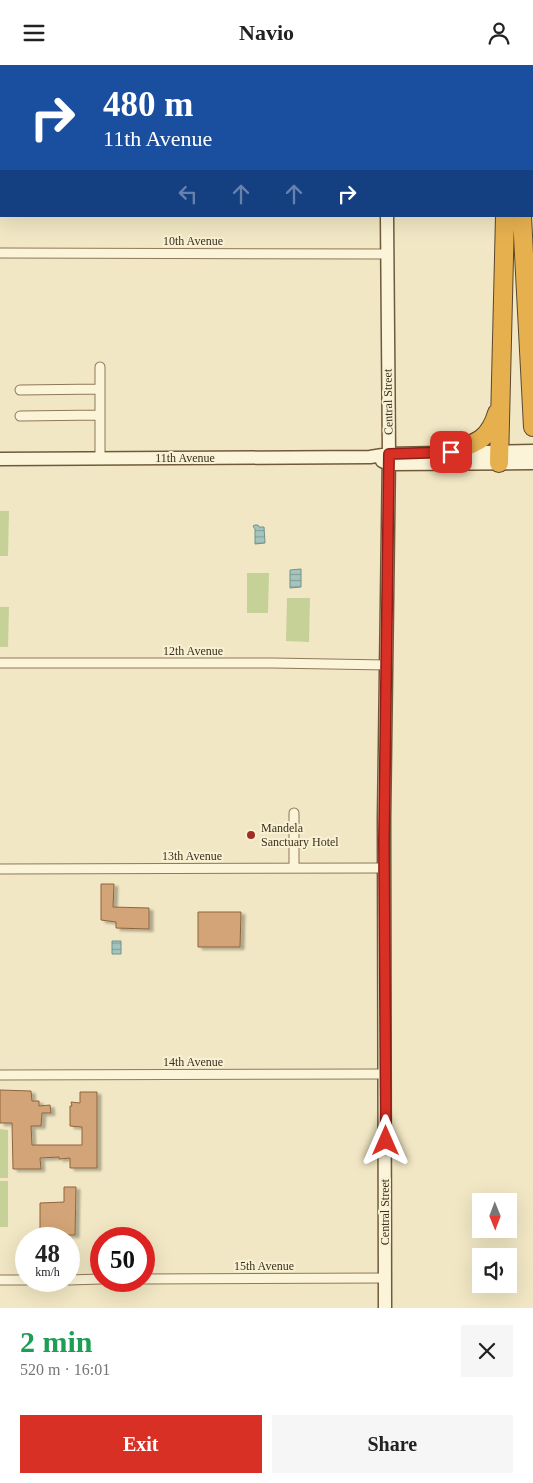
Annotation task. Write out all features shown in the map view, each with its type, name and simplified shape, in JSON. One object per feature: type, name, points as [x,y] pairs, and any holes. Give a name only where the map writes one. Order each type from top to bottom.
[{"type":"highway","points":[[503,457],[500,404],[506,217]]},
{"type":"highway","points":[[522,217],[533,427]]},
{"type":"highway","points":[[451,452],[482,440],[494,423],[500,404]]},
{"type":"main road","name":"Central Street","points":[[384,1308],[386,1074],[384,868],[389,556],[387,217]]},
{"type":"main road","name":"11th Avenue","points":[[0,459],[370,457],[389,459],[503,457],[533,451]]},
{"type":"main road","name":"11th Avenue","points":[[389,459],[451,452],[503,457],[533,463]]},
{"type":"street","name":"10th Avenue","points":[[0,253],[387,254]]},
{"type":"street","points":[[100,367],[100,458]]},
{"type":"street","points":[[20,390],[100,389]]},
{"type":"street","points":[[20,417],[100,415]]},
{"type":"street","name":"12th Avenue","points":[[0,663],[386,665]]},
{"type":"street","points":[[294,813],[294,869]]},
{"type":"street","name":"13th Avenue","points":[[0,869],[384,868]]},
{"type":"street","name":"14th Avenue","points":[[0,1075],[386,1074]]},
{"type":"street","name":"15th Avenue","points":[[155,1279],[385,1279]]},
{"type":"street","points":[[0,1280],[15,1280]]},
{"type":"green space","points":[[0,511],[9,511],[8,556],[0,556]]},
{"type":"green space","points":[[247,573],[269,573],[268,613],[247,613]]},
{"type":"green space","points":[[287,598],[310,598],[309,642],[286,641]]},
{"type":"green space","points":[[0,607],[9,607],[8,647],[0,647]]},
{"type":"green space","points":[[0,1129],[8,1130],[8,1178],[0,1178]]},
{"type":"green space","points":[[0,1181],[8,1181],[8,1227],[0,1227]]},
{"type":"water","points":[[253,526],[264,527],[265,543],[255,544],[255,529]]},
{"type":"water","points":[[301,569],[301,587],[290,588],[290,570]]},
{"type":"water","points":[[112,941],[121,941],[121,954],[112,954]]},
{"type":"building","points":[[101,884],[114,884],[113,907],[149,908],[149,929],[116,928],[116,922],[101,920]]},
{"type":"building","points":[[198,912],[241,912],[240,947],[198,947]]},
{"type":"building","points":[[0,1090],[31,1091],[32,1101],[39,1101],[39,1106],[50,1105],[51,1113],[42,1113],[41,1126],[31,1126],[32,1145],[82,1145],[82,1127],[70,1126],[71,1102],[80,1103],[80,1092],[97,1092],[97,1168],[70,1168],[70,1158],[59,1159],[59,1157],[40,1158],[41,1169],[13,1169],[12,1123],[0,1123]]},
{"type":"building","points":[[64,1187],[76,1187],[75,1227],[40,1227],[40,1203],[64,1202]]},
{"type":"place","name":"Mandela Sanctuary Hotel","points":[[251,835]]},
{"type":"route","points":[[386,1141],[384,841],[389,454],[451,452]]}]
